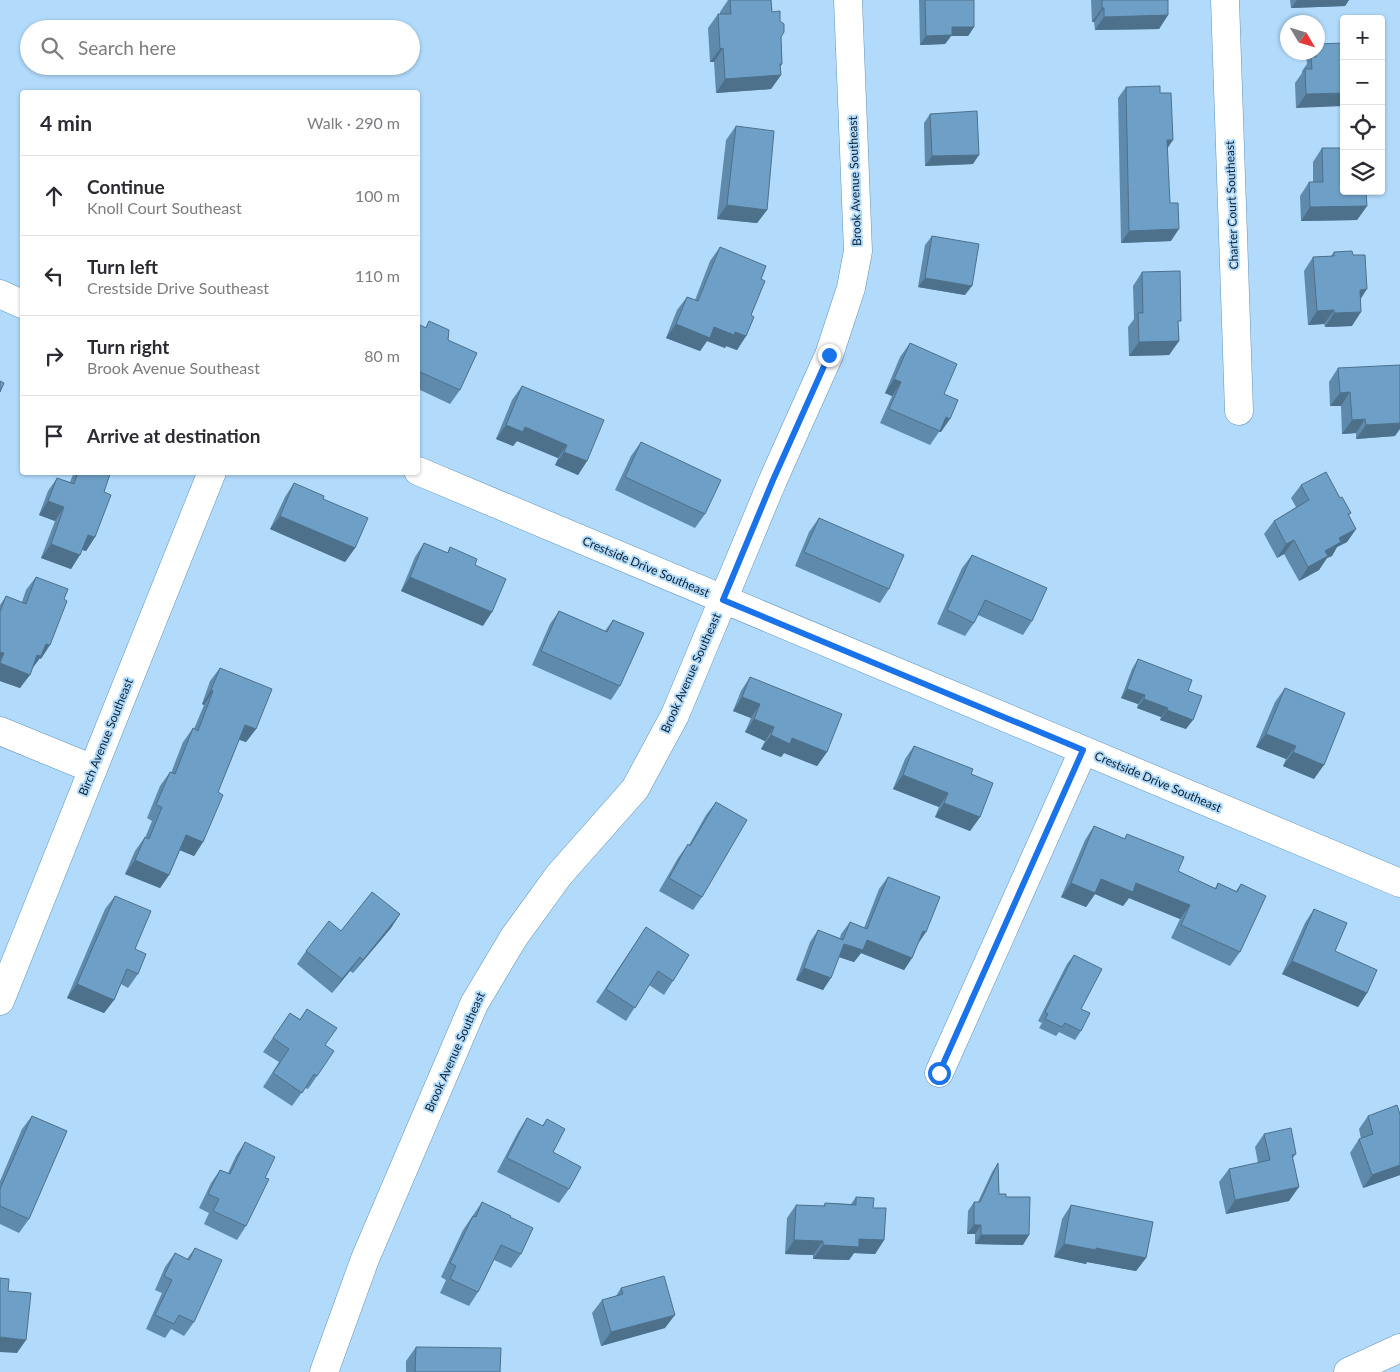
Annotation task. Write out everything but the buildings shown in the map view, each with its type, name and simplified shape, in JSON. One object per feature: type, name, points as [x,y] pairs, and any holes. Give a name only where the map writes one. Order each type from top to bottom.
[{"type":"street","name":"Brook Avenue Southeast","points":[[324,1372],[366,1259],[474,1004],[514,937],[559,875],[635,788],[675,715],[773,480],[829,355],[851,288],[858,251],[848,0]]},
{"type":"street","name":"Charter Court Southeast","points":[[1224,0],[1239,411]]},
{"type":"street","points":[[0,294],[20,303]]},
{"type":"street","name":"Crestside Drive Southeast","points":[[420,472],[1400,883]]},
{"type":"street","name":"Birch Avenue Southeast","points":[[0,1001],[211,475]]},
{"type":"street","points":[[0,732],[93,769]]},
{"type":"street","points":[[939,1073],[1083,750]]},
{"type":"street","points":[[1348,1372],[1400,1348]]},
{"type":"route","points":[[829,355],[773,480],[723,600],[1083,750],[939,1073]]}]
